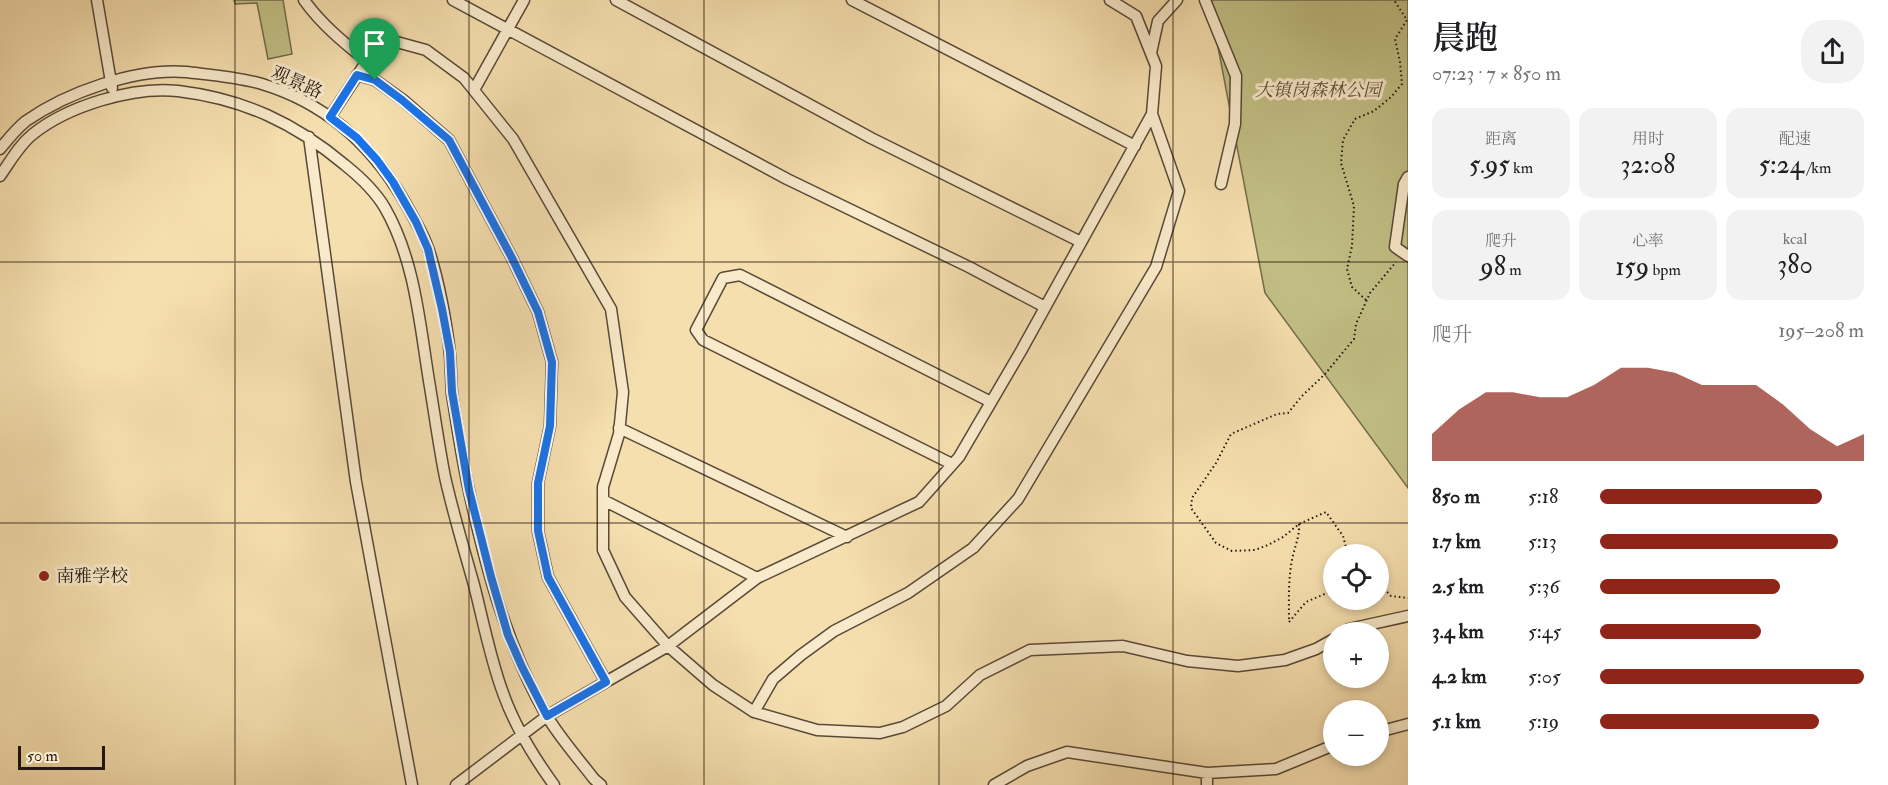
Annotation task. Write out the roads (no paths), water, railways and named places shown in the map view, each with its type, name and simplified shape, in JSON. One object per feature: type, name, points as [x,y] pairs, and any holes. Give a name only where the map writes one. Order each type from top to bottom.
[{"type":"street","points":[[97,0],[114,98]]},
{"type":"street","points":[[304,0],[341,40],[367,61]]},
{"type":"street","points":[[453,0],[787,179],[969,267],[1045,307]]},
{"type":"street","points":[[474,90],[524,0]]},
{"type":"street","points":[[615,0],[871,138],[1081,242]]},
{"type":"street","points":[[852,0],[1135,146]]},
{"type":"street","points":[[456,785],[547,716],[668,646],[757,578],[919,502],[959,457],[1152,114],[1156,66],[1136,16],[1110,0]]},
{"type":"street","points":[[1151,53],[1158,21],[1177,0]]},
{"type":"street","points":[[1205,0],[1236,76],[1235,124],[1221,184]]},
{"type":"street","points":[[330,117],[372,52],[393,41],[426,50],[464,78],[513,139],[611,309],[623,392],[619,428],[603,486],[603,550],[625,597],[668,646],[713,685],[754,712],[817,730],[880,733],[903,727],[946,706],[980,675],[1030,650],[1123,646],[1187,661],[1238,666],[1285,660],[1323,645]]},
{"type":"street","name":"观景路","points":[[0,149],[24,123],[40,112],[86,90],[146,74],[172,71],[260,83],[284,92],[330,117],[357,138],[393,182],[416,222],[428,249],[450,352],[452,392],[469,490],[508,635],[547,716],[594,780],[601,785]]},
{"type":"street","points":[[357,75],[375,80],[449,140],[538,312],[552,362],[550,426],[538,483],[538,531],[548,577],[606,682]]},
{"type":"street","points":[[0,176],[30,136],[44,126],[95,102],[170,90],[197,94],[261,112],[285,123],[324,146],[371,189],[384,206],[403,249],[415,292],[445,476],[502,691],[521,734],[554,785]]},
{"type":"street","points":[[754,712],[773,679],[801,655],[834,631],[908,593],[974,548],[1018,499],[1156,267],[1179,191],[1152,114]]},
{"type":"street","points":[[309,137],[356,482],[412,785]]},
{"type":"street","points":[[1406,254],[1395,247],[1404,184],[1408,177]]},
{"type":"street","points":[[952,464],[703,340],[696,330],[723,278],[740,275],[991,402]]},
{"type":"street","points":[[619,428],[847,537]]},
{"type":"street","points":[[603,500],[757,578]]},
{"type":"street","points":[[1381,622],[1408,616]]},
{"type":"street","points":[[1389,729],[1408,724]]},
{"type":"street","points":[[994,785],[1027,766],[1067,752],[1207,773],[1276,769],[1323,750]]},
{"type":"street","points":[[1207,773],[1207,785]]},
{"type":"place","name":"南雅学校","points":[[44,576]]},
{"type":"park label","name":"大镇岗森林公园","points":[[1318,90]]}]
